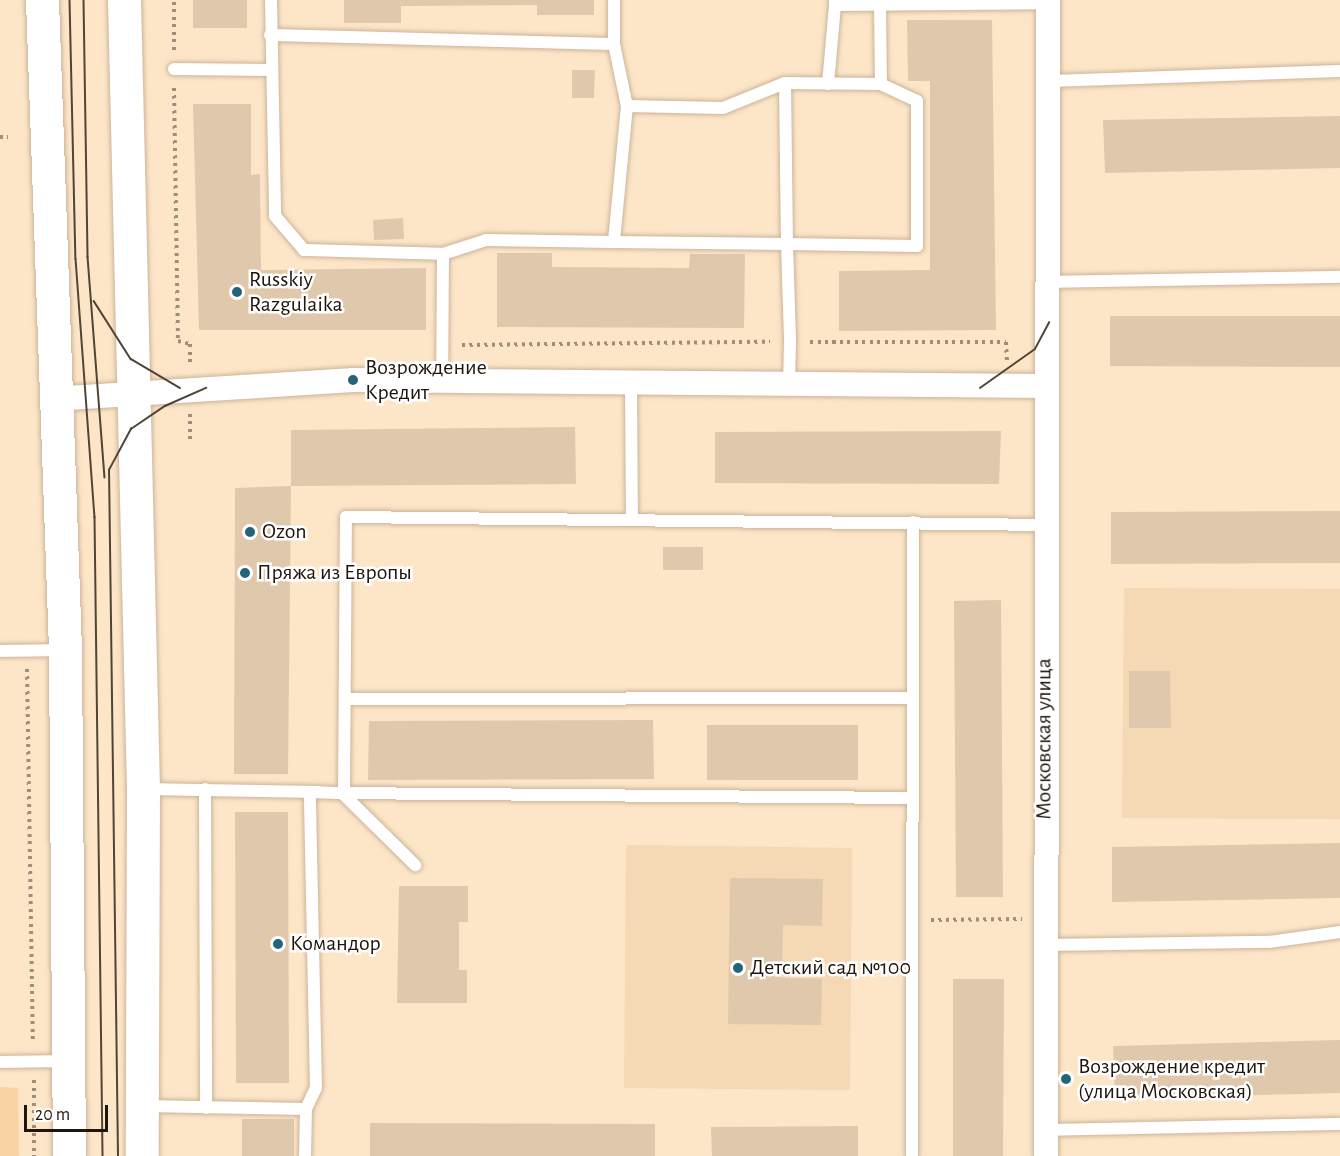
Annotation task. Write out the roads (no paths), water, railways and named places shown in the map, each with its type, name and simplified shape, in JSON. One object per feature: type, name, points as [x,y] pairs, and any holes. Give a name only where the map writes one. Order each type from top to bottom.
[{"type":"highway","points":[[42,0],[52,399],[65,650],[69,1156]]},
{"type":"highway","points":[[124,0],[142,789],[142,1156]]},
{"type":"street","name":"Московская улица","points":[[1046,1156],[1046,525],[1050,81],[1048,1]]},
{"type":"street","points":[[52,399],[132,394],[180,388],[442,382],[980,388],[1047,386]]},
{"type":"lane","points":[[270,0],[275,216],[304,250],[443,254],[486,240],[917,246],[917,101],[881,84],[784,83],[723,108],[627,106]]},
{"type":"lane","points":[[614,0],[614,44],[627,106],[614,242]]},
{"type":"lane","points":[[828,84],[835,3],[880,5],[1048,1]]},
{"type":"lane","points":[[880,5],[881,84]]},
{"type":"lane","points":[[270,35],[614,44]]},
{"type":"lane","points":[[174,69],[270,70]]},
{"type":"lane","points":[[1050,81],[1340,71]]},
{"type":"lane","points":[[784,83],[789,386]]},
{"type":"lane","points":[[442,382],[443,254]]},
{"type":"lane","points":[[1049,282],[1340,277]]},
{"type":"lane","points":[[631,384],[632,517]]},
{"type":"lane","points":[[416,865],[344,793],[346,517],[632,517],[1046,525]]},
{"type":"lane","points":[[912,1156],[910,698],[913,522]]},
{"type":"lane","points":[[0,651],[65,650]]},
{"type":"lane","points":[[345,699],[910,698]]},
{"type":"lane","points":[[142,789],[910,798]]},
{"type":"lane","points":[[206,789],[206,1108]]},
{"type":"lane","points":[[305,1156],[306,1109],[316,1088],[310,792]]},
{"type":"lane","points":[[1045,945],[1269,942],[1340,932]]},
{"type":"lane","points":[[0,1062],[68,1061]]},
{"type":"lane","points":[[142,1106],[306,1109]]},
{"type":"lane","points":[[1046,1130],[1340,1125]]},
{"type":"tram line","points":[[70,0],[76,259],[95,517],[103,1156]]},
{"type":"tram line","points":[[84,0],[88,257],[105,477]]},
{"type":"tram line","points":[[94,301],[131,359],[180,388]]},
{"type":"tram line","points":[[980,388],[1035,349],[1049,323]]},
{"type":"tram line","points":[[118,1156],[109,470],[131,429],[165,406],[206,388]]},
{"type":"place","name":"Russkiy Razgulaika","points":[[237,292]]},
{"type":"place","name":"Возрождение Кредит","points":[[353,380]]},
{"type":"place","name":"Ozon","points":[[250,532]]},
{"type":"place","name":"Пряжа из Европы","points":[[245,573]]},
{"type":"place","name":"Командор","points":[[278,944]]},
{"type":"place","name":"Детский сад №100","points":[[738,968]]},
{"type":"place","name":"Возрождение кредит (улица Московская)","points":[[1066,1079]]}]
